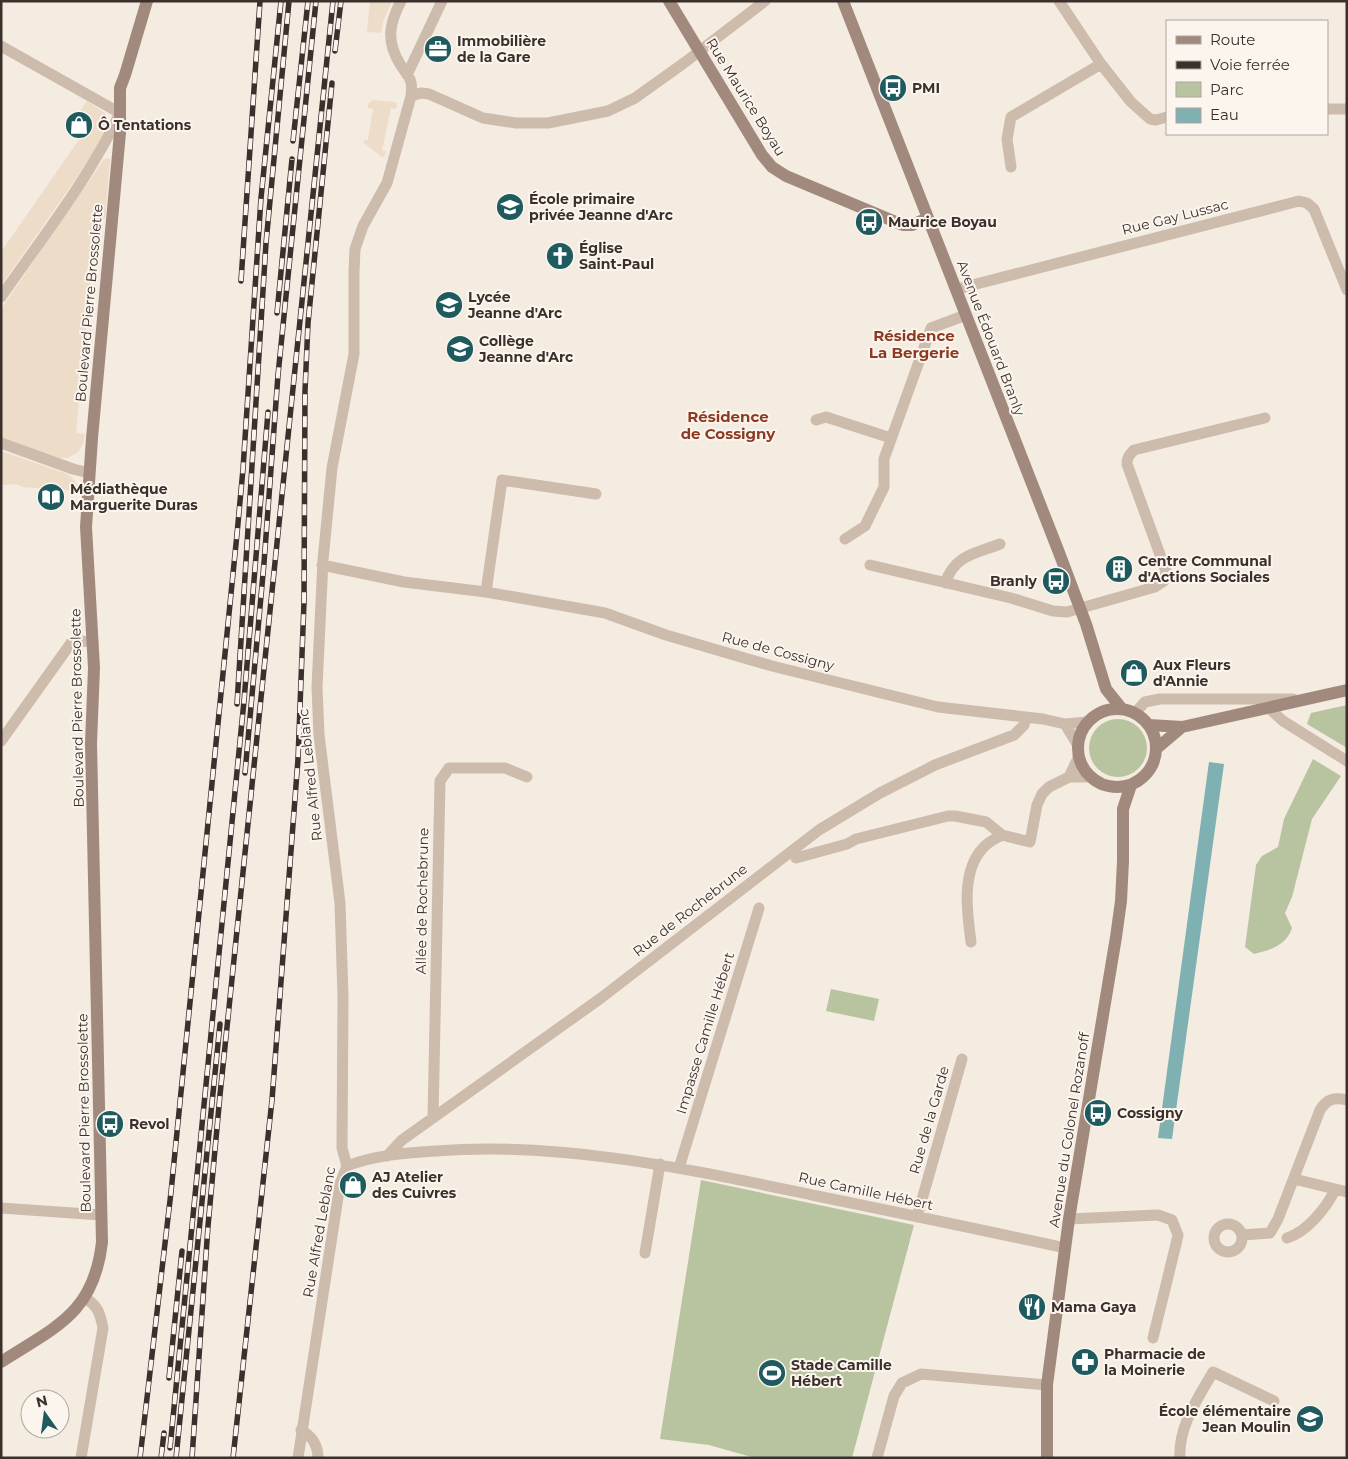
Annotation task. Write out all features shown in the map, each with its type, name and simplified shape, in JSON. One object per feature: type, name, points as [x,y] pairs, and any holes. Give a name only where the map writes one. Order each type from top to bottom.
[{"type":"street","name":"Boulevard Pierre Brossolette","points":[[1,1362],[66,1319],[78,1307],[85,1298],[100,1262],[102,1242],[92,743],[94,668],[86,527],[89,473],[120,133],[120,88],[147,1]]},
{"type":"street","points":[[401,1],[391,21],[391,43],[400,65],[412,84],[411,96],[420,93],[429,94],[470,113],[498,121],[532,124],[566,120],[608,111],[635,98],[700,52],[765,1]]},
{"type":"street","points":[[407,75],[442,1]]},
{"type":"street","name":"Rue Maurice Boyau","points":[[669,1],[762,154],[772,167],[786,176],[903,225],[912,225],[928,218]]},
{"type":"street","name":"Avenue Édouard Branly","points":[[843,1],[1080,608],[1106,689],[1122,709]]},
{"type":"street","points":[[1059,1],[1100,64],[1131,102],[1150,119],[1156,120],[1166,117]]},
{"type":"street","points":[[1,46],[120,113],[108,139],[93,164],[1,297]]},
{"type":"street","points":[[1012,167],[1007,140],[1011,116],[1100,64]]},
{"type":"street","name":"Rue Alfred Leblanc","points":[[298,1458],[340,1184],[347,1166],[342,1148],[343,997],[340,903],[319,735],[317,687],[322,565],[332,468],[354,354],[355,249],[363,226],[387,183],[411,96]]},
{"type":"street","points":[[1328,108],[1347,109]]},
{"type":"street","name":"Rue Gay Lussac","points":[[956,289],[1299,201],[1307,203],[1314,209],[1347,290]]},
{"type":"street","points":[[845,539],[865,526],[884,487],[884,459],[931,328],[966,315]]},
{"type":"street","points":[[816,420],[826,417],[891,438]]},
{"type":"street","points":[[870,565],[1067,612],[1155,587],[1164,581],[1166,571],[1127,464],[1129,454],[1134,450],[1265,418]]},
{"type":"street","points":[[1,443],[89,473]]},
{"type":"street","points":[[486,592],[502,480],[596,494]]},
{"type":"street","points":[[945,583],[953,566],[961,559],[1000,544]]},
{"type":"street","name":"Rue de Cossigny","points":[[322,565],[404,582],[486,592],[605,613],[666,635],[772,666],[938,707],[1043,719],[1065,724],[1087,722]]},
{"type":"street","points":[[1,742],[71,643],[80,640],[93,642]]},
{"type":"street","name":"Avenue Édouard Branly","points":[[1102,711],[1106,689]]},
{"type":"street","points":[[1149,725],[1182,727],[1347,690]]},
{"type":"street","points":[[1135,713],[1145,702],[1160,699],[1306,699]]},
{"type":"street","points":[[1115,708],[1122,709],[1135,713],[1149,725],[1156,741],[1156,749],[1149,771],[1141,779],[1131,785],[1112,788],[1100,784],[1084,771],[1078,758],[1077,744],[1080,732],[1087,722],[1102,711],[1115,708]]},
{"type":"street","points":[[1269,708],[1282,721],[1347,761]]},
{"type":"street","name":"Rue de Rochebrune","points":[[387,1156],[402,1140],[601,998],[819,830],[880,793],[935,765],[1014,735],[1024,725],[1026,717]]},
{"type":"street","points":[[1065,724],[1077,744]]},
{"type":"street","points":[[1156,749],[1182,727]]},
{"type":"street","points":[[1069,777],[1078,758]]},
{"type":"street","name":"Allée de Rochebrune","points":[[433,1118],[440,781],[449,768],[505,768],[527,777]]},
{"type":"street","points":[[796,858],[847,844],[856,839],[948,816],[986,822],[1002,835],[1030,842],[1037,805],[1042,794],[1049,787],[1069,777],[1089,776]]},
{"type":"street","name":"Avenue du Colonel Rozanoff","points":[[1047,1458],[1048,1385],[1065,1248],[1121,901],[1124,861],[1123,807],[1131,785]]},
{"type":"street","name":"Avenue du Colonel Rozanoff","points":[[1112,788],[1123,807]]},
{"type":"street","points":[[971,942],[968,893],[971,872],[979,852],[984,846],[1002,835]]},
{"type":"street","name":"Impasse Camille Hébert","points":[[679,1168],[759,908]]},
{"type":"street","name":"Rue de la Garde","points":[[917,1217],[962,1059]]},
{"type":"street","points":[[1242,1235],[1270,1233],[1278,1219],[1320,1110],[1330,1100],[1336,1098],[1347,1100]]},
{"type":"street","name":"Rue Camille Hébert","points":[[347,1166],[362,1160],[387,1156],[454,1149],[501,1148],[546,1150],[660,1164],[1065,1248]]},
{"type":"street","points":[[645,1253],[660,1164]]},
{"type":"street","points":[[1294,1179],[1341,1191]]},
{"type":"street","points":[[1287,1238],[1303,1231],[1330,1200],[1341,1191]]},
{"type":"street","points":[[1,1208],[101,1215]]},
{"type":"street","points":[[1069,1219],[1158,1214],[1172,1220],[1178,1235],[1153,1338]]},
{"type":"street","points":[[80,1458],[103,1328],[100,1312],[95,1304],[85,1298]]},
{"type":"street","points":[[1180,1458],[1181,1443],[1190,1412],[1213,1372],[1274,1401]]},
{"type":"street","points":[[877,1458],[894,1396],[902,1383],[910,1378],[921,1374],[1048,1385]]},
{"type":"street","points":[[301,1430],[310,1435],[315,1444],[318,1458]]},
{"type":"green space","points":[[1347,705],[1347,748],[1307,724],[1311,713]]},
{"type":"green space","points":[[1112,719],[1124,719],[1139,727],[1147,742],[1147,754],[1139,769],[1124,777],[1112,777],[1097,769],[1089,754],[1089,742],[1097,727]]},
{"type":"green space","points":[[1313,759],[1341,776],[1312,819],[1292,897],[1285,913],[1292,928],[1282,943],[1266,951],[1254,954],[1245,947],[1256,865],[1262,856],[1278,847],[1284,819]]},
{"type":"green space","points":[[831,989],[879,999],[874,1021],[826,1011]]},
{"type":"green space","name":"Stade Camille Hébert","points":[[701,1180],[914,1225],[852,1458],[755,1458],[709,1445],[660,1439]]},
{"type":"shaded area","points":[[370,1],[392,1],[383,22],[381,33],[367,32]]},
{"type":"shaded area","points":[[373,100],[397,103],[396,109],[391,108],[382,150],[386,151],[384,157],[364,143],[363,140],[368,140],[373,109],[368,108],[368,104]]},
{"type":"shaded area","points":[[87,101],[106,114],[106,125],[98,147],[1,286],[1,252],[92,121],[79,113]]},
{"type":"shaded area","points":[[109,158],[105,219],[96,220],[76,433],[85,434],[83,444],[78,452],[68,458],[59,458],[1,438],[1,309],[104,159]]},
{"type":"shaded area","points":[[1,451],[67,474],[78,485],[78,491],[1,484]]},
{"type":"water","points":[[1209,762],[1224,764],[1172,1139],[1158,1138]]},
{"type":"railway","points":[[241,281],[260,1]]},
{"type":"railway","points":[[140,1458],[171,1192],[237,534],[261,198],[281,1]]},
{"type":"railway","points":[[237,704],[266,243],[289,1]]},
{"type":"railway","points":[[293,141],[308,1]]},
{"type":"railway","points":[[245,773],[264,563],[278,375],[316,1]]},
{"type":"railway","points":[[192,1458],[208,1226],[220,1095],[333,1]]},
{"type":"railway","points":[[335,51],[341,1]]},
{"type":"railway","points":[[233,1458],[272,1100],[298,759],[304,602],[305,391],[308,323],[332,83]]},
{"type":"railway","points":[[277,313],[292,159]]},
{"type":"railway","points":[[170,1448],[244,701],[268,412]]},
{"type":"railway","points":[[176,1458],[220,1024]]},
{"type":"railway","points":[[169,1378],[182,1251]]},
{"type":"railway","points":[[161,1458],[164,1433]]},
{"type":"place","name":"Immobilière de la Gare","points":[[438,49]]},
{"type":"place","name":"PMI","points":[[893,88]]},
{"type":"place","name":"Ô Tentations","points":[[79,125]]},
{"type":"place","name":"École primaire privée Jeanne d'Arc","points":[[510,207]]},
{"type":"place","name":"Maurice Boyau","points":[[869,222]]},
{"type":"place","name":"Église Saint-Paul","points":[[560,256]]},
{"type":"place","name":"Lycée Jeanne d'Arc","points":[[449,305]]},
{"type":"place","name":"Collège Jeanne d'Arc","points":[[460,349]]},
{"type":"place","name":"Médiathèque Marguerite Duras","points":[[51,497]]},
{"type":"place","name":"Centre Communal d'Actions Sociales","points":[[1119,569]]},
{"type":"place","name":"Branly","points":[[1056,581]]},
{"type":"place","name":"Aux Fleurs d'Annie","points":[[1134,673]]},
{"type":"place","name":"Cossigny","points":[[1098,1113]]},
{"type":"place","name":"Revol","points":[[110,1124]]},
{"type":"place","name":"AJ Atelier des Cuivres","points":[[353,1185]]},
{"type":"place","name":"Mama Gaya","points":[[1032,1307]]},
{"type":"place","name":"Pharmacie de la Moinerie","points":[[1085,1362]]},
{"type":"place","name":"Stade Camille Hébert","points":[[772,1373]]},
{"type":"place","name":"École élémentaire Jean Moulin","points":[[1310,1419]]},
{"type":"district","name":"Résidence La Bergerie","points":[[914,344]]},
{"type":"district","name":"Résidence de Cossigny","points":[[728,426]]}]
